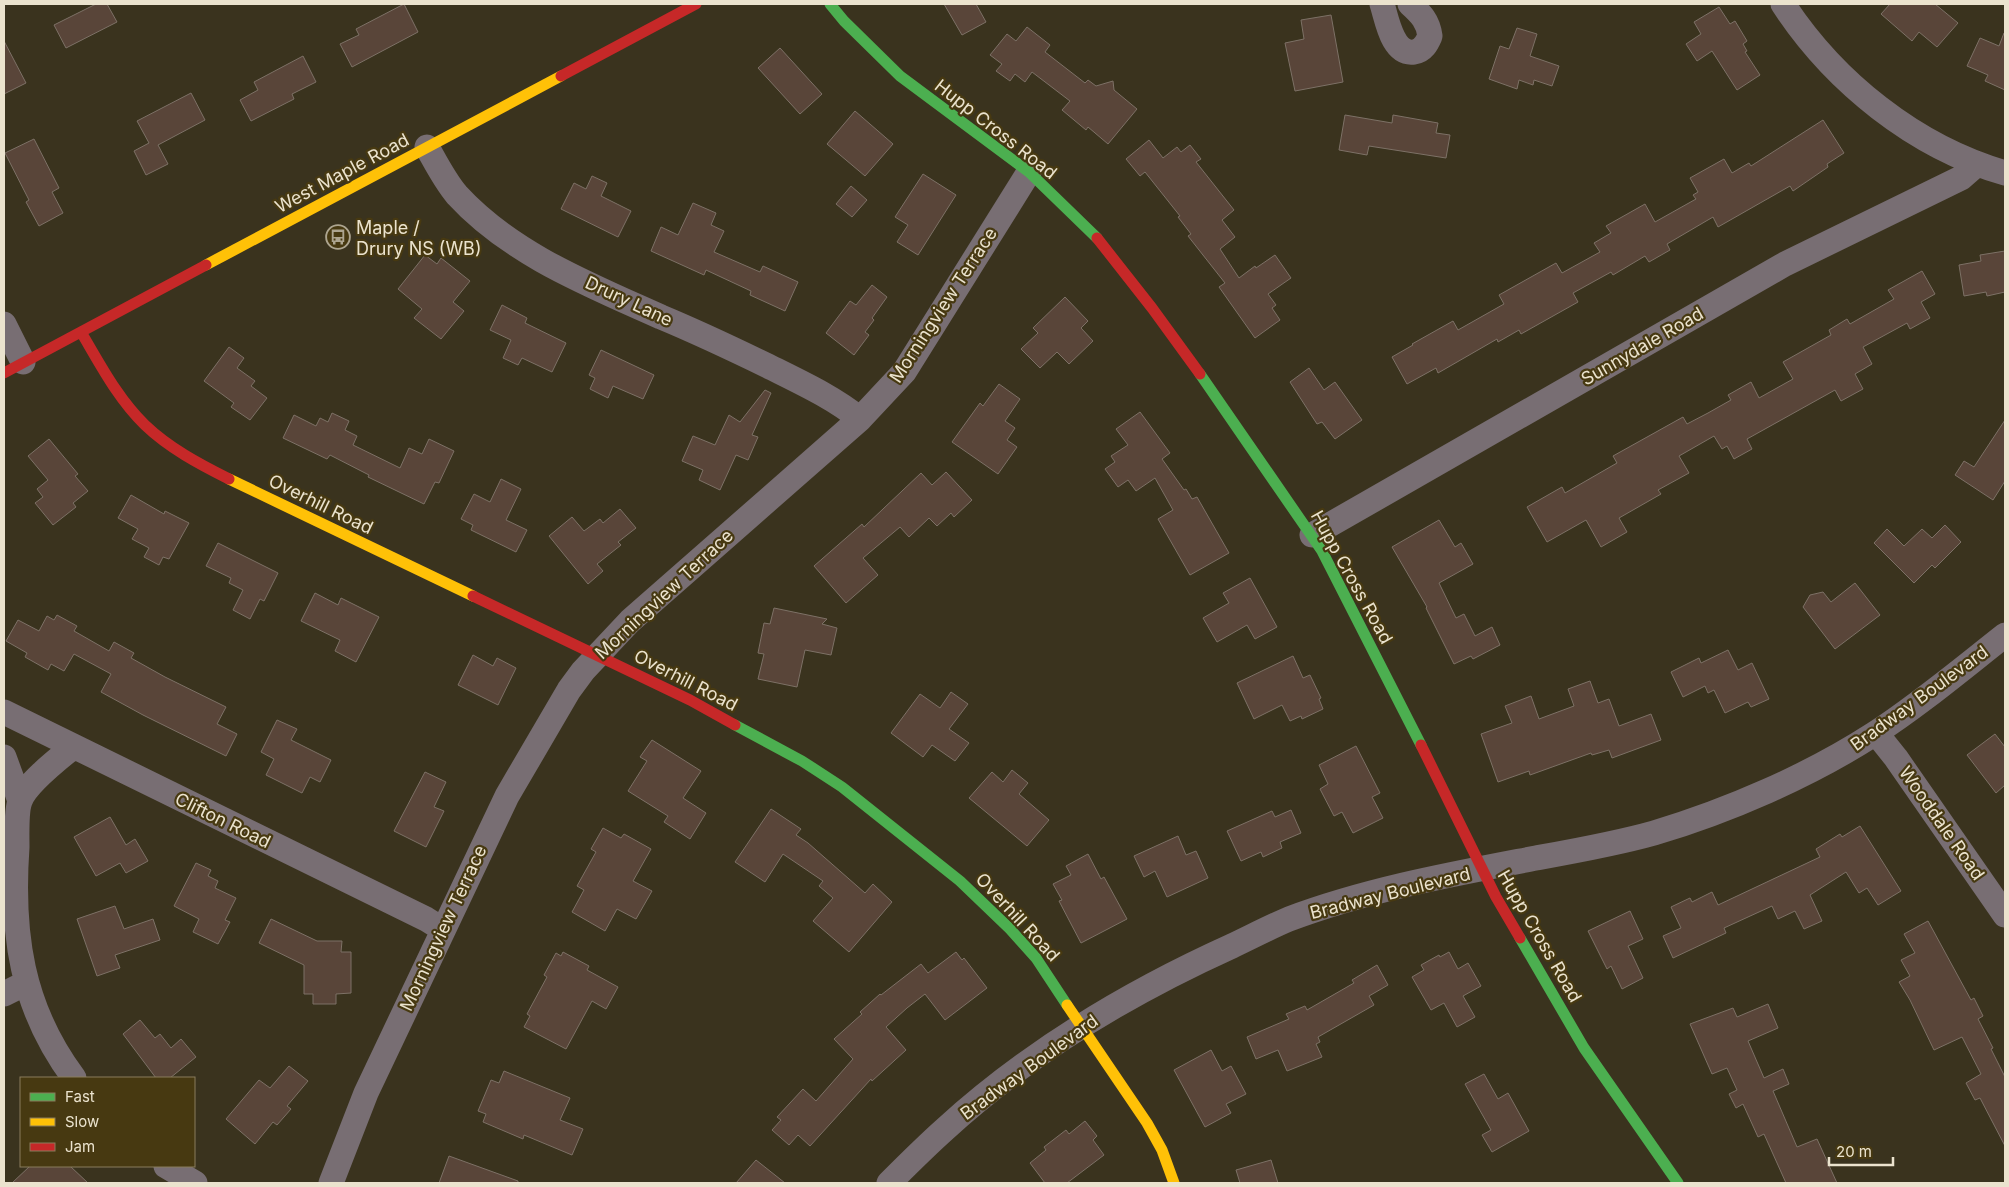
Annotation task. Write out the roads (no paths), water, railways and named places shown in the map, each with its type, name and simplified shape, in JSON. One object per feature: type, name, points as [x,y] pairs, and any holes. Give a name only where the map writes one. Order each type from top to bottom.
[{"type":"street","name":"West Maple Road","points":[[14,367],[696,4]]},
{"type":"street","name":"Hupp Cross Road","points":[[830,4],[844,21],[900,76],[1029,172],[1097,238],[1152,308],[1226,410],[1312,535],[1364,632],[1496,897],[1584,1048],[1678,1183]]},
{"type":"street","points":[[1382,4],[1396,44],[1401,49],[1415,52],[1423,48],[1430,36],[1427,23],[1422,15],[1410,4]]},
{"type":"street","points":[[1783,4],[1815,47],[1856,88],[1878,106],[1922,137],[1977,164],[2005,172]]},
{"type":"street","name":"Drury Lane","points":[[427,147],[448,184],[457,195],[492,228],[515,244],[616,297],[701,334],[799,381],[844,406],[860,419]]},
{"type":"street","name":"Sunnydale Road","points":[[1312,535],[1785,264],[1961,178],[1977,164]]},
{"type":"street","name":"Morningview Terrace","points":[[331,1183],[366,1093],[442,929],[507,796],[536,743],[569,690],[597,655],[630,621],[860,419],[904,372],[1029,172]]},
{"type":"street","points":[[4,324],[14,367]]},
{"type":"street","name":"Overhill Road","points":[[81,332],[120,395],[138,417],[164,441],[183,454],[249,489],[690,700],[802,761],[849,793],[960,881],[989,908],[1036,958],[1147,1123],[1162,1150],[1174,1183]]},
{"type":"street","name":"Bradway Boulevard","points":[[889,1183],[944,1129],[1018,1070],[1082,1026],[1150,986],[1198,961],[1288,920],[1359,897],[1432,878],[1482,870],[1643,836],[1700,817],[1783,783],[1839,756],[1876,733],[2005,635]]},
{"type":"street","name":"Clifton Road","points":[[4,712],[426,919],[442,929]]},
{"type":"street","name":"Wooddale Road","points":[[1876,733],[1896,758],[2005,916]]},
{"type":"street","points":[[20,801],[33,783],[73,747]]},
{"type":"street","points":[[4,757],[20,801],[14,897],[16,926],[26,982],[40,1019],[56,1050],[73,1077]]},
{"type":"street","points":[[4,994],[26,982]]},
{"type":"street","points":[[168,1167],[195,1183]]},
{"type":"place","name":"Maple / Drury NS (WB)","points":[[338,237]]}]
